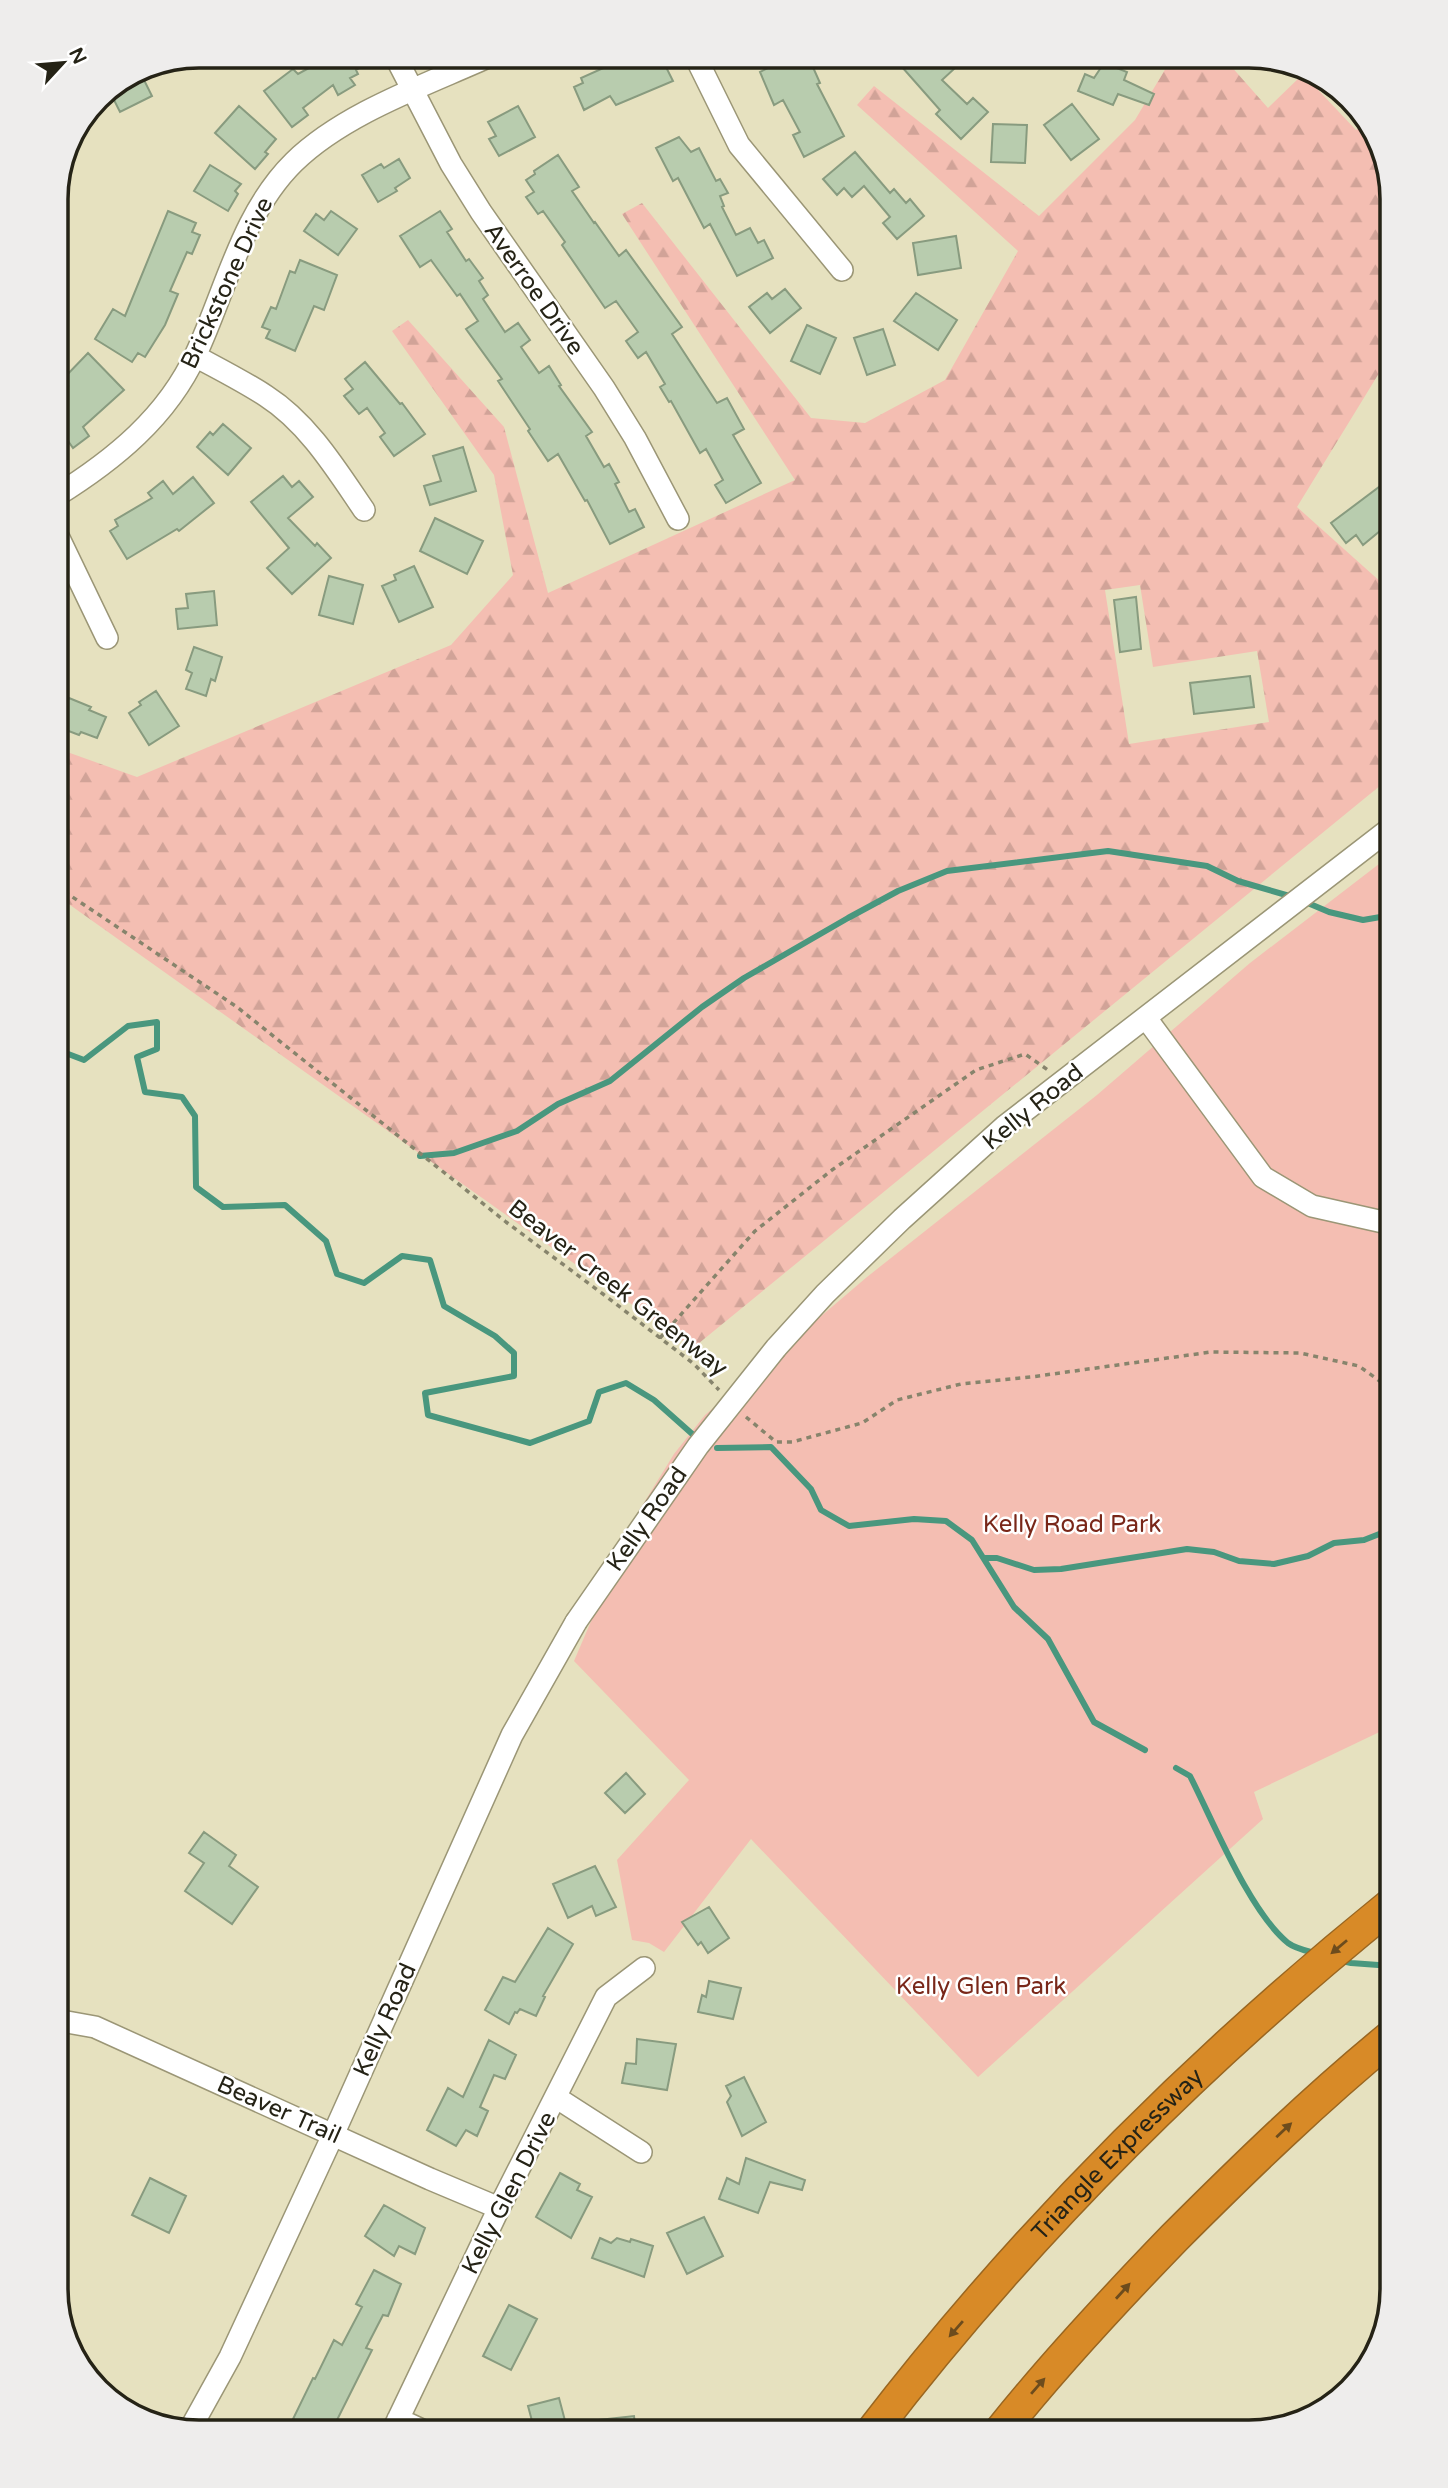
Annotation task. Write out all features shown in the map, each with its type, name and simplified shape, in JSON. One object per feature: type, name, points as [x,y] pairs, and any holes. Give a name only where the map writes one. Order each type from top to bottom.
[{"type":"highway","name":"Triangle Expressway","points":[[881,2420],[1069,2200],[1180,2089],[1274,2002],[1380,1914]]},
{"type":"highway","points":[[1010,2420],[1130,2283],[1206,2206],[1284,2130],[1380,2046]]},
{"type":"street","name":"Averroe Drive","points":[[401,68],[451,164],[481,212],[610,398],[678,519]]},
{"type":"street","name":"Brickstone Drive","points":[[69,488],[98,469],[139,435],[177,388],[195,356],[249,228],[276,182],[293,162],[331,132],[463,68]]},
{"type":"street","points":[[701,68],[739,145],[842,270]]},
{"type":"street","points":[[195,356],[268,397],[290,416],[328,457],[364,510]]},
{"type":"street","points":[[69,559],[107,638]]},
{"type":"street","name":"Kelly Road","points":[[196,2419],[230,2357],[334,2136],[512,1735],[576,1622],[698,1446],[776,1348],[825,1294],[902,1219],[1005,1126],[1380,836]]},
{"type":"street","points":[[1146,1018],[1263,1177],[1312,1206],[1380,1221]]},
{"type":"street","name":"Kelly Glen Drive","points":[[398,2419],[499,2208],[606,1997],[644,1968]]},
{"type":"street","name":"Beaver Trail","points":[[68,2022],[95,2027],[499,2208]]},
{"type":"street","points":[[557,2098],[641,2152]]},
{"type":"path","name":"Beaver Creek Greenway","points":[[69,894],[237,1007],[506,1222],[694,1364],[722,1392]]},
{"type":"path","points":[[660,1338],[755,1231],[832,1170],[976,1070],[1025,1054],[1064,1081]]},
{"type":"path","points":[[740,1411],[776,1442],[792,1442],[862,1423],[897,1400],[961,1384],[1211,1352],[1300,1353],[1359,1366],[1380,1381]]},
{"type":"green space","points":[[1165,69],[1233,69],[1268,108],[1299,78],[1315,86],[1356,130],[1359,128],[1373,157],[1379,182],[1380,372],[1297,507],[1380,581],[1380,786],[693,1348],[69,904],[69,753],[137,777],[451,645],[513,575],[494,475],[392,331],[408,320],[504,427],[548,593],[795,480],[622,214],[642,203],[811,418],[865,423],[945,380],[1018,251],[857,105],[874,86],[1039,216],[1135,120]],"holes":[[[1140,585],[1153,667],[1257,651],[1269,722],[1129,744],[1105,590]]]},
{"type":"green space","name":"Kelly Road Park","points":[[1380,863],[1380,1732],[1254,1792],[1263,1819],[978,2077],[751,1839],[664,1952],[649,1943],[632,1940],[617,1860],[689,1780],[574,1661],[637,1514],[674,1454],[705,1415],[867,1277],[1097,1095],[1250,963]]},
{"type":"building","points":[[309,68],[359,68],[356,70],[358,74],[350,78],[355,85],[338,95],[333,85],[303,108],[308,115],[292,127],[264,91],[293,69],[298,74]]},
{"type":"building","points":[[602,68],[667,68],[673,81],[616,105],[610,96],[584,110],[574,87],[583,83],[581,78]]},
{"type":"building","points":[[767,69],[814,69],[820,83],[817,84],[844,136],[804,157],[793,135],[800,132],[783,100],[774,105],[760,72]]},
{"type":"building","points":[[903,69],[954,69],[942,80],[967,104],[973,98],[988,112],[961,139],[936,114],[940,110]]},
{"type":"building","points":[[1100,69],[1119,69],[1127,72],[1124,80],[1154,94],[1149,105],[1118,94],[1113,105],[1078,91],[1085,74],[1094,78]]},
{"type":"building","points":[[144,81],[152,96],[120,112],[114,100]]},
{"type":"building","points":[[1072,104],[1099,139],[1071,160],[1044,125]]},
{"type":"building","points":[[239,106],[276,139],[255,169],[215,133]]},
{"type":"building","points":[[518,106],[535,137],[499,156],[489,139],[496,136],[488,122]]},
{"type":"building","points":[[993,124],[1027,125],[1025,163],[991,162]]},
{"type":"building","points":[[679,137],[691,152],[699,148],[716,181],[720,179],[728,193],[720,196],[724,206],[722,207],[736,235],[750,228],[758,243],[764,240],[773,258],[737,276],[710,224],[704,228],[678,178],[673,181],[656,148]]},
{"type":"building","points":[[855,152],[890,193],[894,189],[906,203],[910,199],[924,216],[897,239],[883,223],[890,217],[864,186],[852,197],[844,188],[837,195],[823,179]]},
{"type":"building","points":[[558,155],[579,187],[572,191],[619,256],[626,250],[682,327],[672,334],[717,403],[727,398],[744,429],[733,435],[761,483],[726,503],[715,485],[723,480],[706,449],[700,453],[671,401],[669,402],[660,387],[665,384],[646,352],[638,358],[626,341],[638,332],[616,301],[605,308],[562,245],[565,242],[543,211],[538,214],[526,197],[534,192],[526,180],[535,174],[534,171]]},
{"type":"building","points":[[399,159],[410,178],[395,188],[397,191],[378,202],[362,175],[381,164],[384,168]]},
{"type":"building","points":[[210,165],[241,184],[235,191],[238,194],[228,211],[194,191]]},
{"type":"building","points":[[168,211],[196,223],[192,232],[200,235],[192,254],[187,252],[170,291],[178,294],[165,325],[145,357],[138,353],[132,362],[95,339],[113,309],[125,316]]},
{"type":"building","points":[[331,211],[357,229],[338,255],[304,231],[316,214],[324,220]]},
{"type":"building","points":[[440,211],[452,229],[447,232],[466,261],[469,259],[483,278],[479,281],[488,295],[483,299],[505,332],[518,323],[530,340],[521,347],[539,373],[549,366],[561,385],[559,386],[592,432],[586,436],[604,467],[609,464],[619,482],[615,484],[629,512],[635,509],[644,527],[610,544],[558,454],[548,461],[498,381],[502,379],[466,329],[478,321],[460,294],[457,296],[431,260],[420,267],[400,236]]},
{"type":"building","points":[[956,236],[961,268],[918,275],[913,243]]},
{"type":"building","points":[[300,260],[337,275],[324,310],[314,306],[295,351],[266,338],[270,330],[262,327],[271,307],[276,309],[290,271],[295,273]]},
{"type":"building","points":[[785,289],[801,308],[770,333],[749,307],[767,293],[772,299]]},
{"type":"building","points":[[916,293],[957,320],[938,350],[894,321]]},
{"type":"building","points":[[807,325],[836,338],[820,374],[791,361]]},
{"type":"building","points":[[883,329],[895,365],[867,375],[854,338]]},
{"type":"building","points":[[88,353],[124,390],[83,427],[89,436],[73,448],[69,442],[69,373]]},
{"type":"building","points":[[365,362],[400,404],[402,403],[425,434],[394,456],[380,437],[385,433],[367,408],[359,414],[344,396],[353,389],[345,379]]},
{"type":"building","points":[[223,424],[251,448],[228,475],[197,447],[210,432],[213,435]]},
{"type":"building","points":[[463,447],[476,491],[430,505],[424,486],[441,481],[433,456]]},
{"type":"building","points":[[283,476],[292,487],[299,481],[313,497],[288,518],[315,546],[317,543],[331,558],[292,594],[267,568],[289,548],[251,502]]},
{"type":"building","points":[[193,477],[214,503],[179,531],[177,529],[127,559],[110,531],[118,526],[115,520],[152,498],[148,493],[163,481],[173,494]]},
{"type":"building","points":[[1380,486],[1380,531],[1363,545],[1356,535],[1346,543],[1331,523]]},
{"type":"building","points":[[435,518],[483,541],[467,574],[420,551]]},
{"type":"building","points":[[414,566],[433,607],[399,622],[382,586],[396,580],[394,575]]},
{"type":"building","points":[[329,576],[363,585],[353,624],[319,615]]},
{"type":"building","points":[[214,591],[217,625],[178,629],[176,609],[188,608],[186,594]]},
{"type":"building","points":[[1136,597],[1141,649],[1120,652],[1114,600]]},
{"type":"building","points":[[194,647],[222,657],[215,681],[211,679],[206,696],[186,689],[192,673],[186,670]]},
{"type":"building","points":[[1250,676],[1254,707],[1194,714],[1190,683]]},
{"type":"building","points":[[156,691],[179,726],[149,745],[129,713],[141,705],[139,702]]},
{"type":"building","points":[[69,699],[91,707],[89,710],[106,717],[97,738],[69,731]]},
{"type":"building","points":[[626,1773],[645,1794],[625,1813],[605,1793]]},
{"type":"building","points":[[204,1832],[236,1855],[229,1866],[258,1887],[232,1924],[185,1891],[204,1863],[189,1853]]},
{"type":"building","points":[[595,1866],[616,1907],[596,1916],[592,1906],[568,1918],[553,1884]]},
{"type":"building","points":[[709,1907],[729,1938],[708,1953],[701,1942],[698,1945],[682,1922]]},
{"type":"building","points":[[548,1928],[573,1944],[543,1996],[545,1997],[536,2016],[520,2009],[515,2012],[509,2024],[485,2010],[503,1977],[515,1982]]},
{"type":"building","points":[[709,1981],[741,1988],[733,2019],[698,2012],[702,1995],[706,1997]]},
{"type":"building","points":[[637,2039],[676,2044],[667,2090],[622,2083],[626,2063],[636,2064]]},
{"type":"building","points":[[489,2040],[516,2055],[505,2079],[494,2075],[480,2107],[488,2111],[477,2136],[466,2130],[456,2146],[427,2130],[448,2088],[463,2097]]},
{"type":"building","points":[[744,2077],[766,2122],[742,2136],[727,2102],[731,2096],[726,2086]]},
{"type":"building","points":[[746,2158],[805,2180],[802,2190],[770,2182],[758,2213],[719,2199],[727,2178],[739,2184]]},
{"type":"building","points":[[560,2173],[580,2184],[577,2190],[592,2197],[571,2238],[536,2217]]},
{"type":"building","points":[[150,2178],[186,2196],[169,2233],[132,2215]]},
{"type":"building","points":[[384,2205],[425,2228],[415,2254],[399,2246],[394,2256],[365,2236]]},
{"type":"building","points":[[704,2217],[723,2256],[687,2274],[667,2233]]},
{"type":"building","points":[[600,2238],[611,2243],[617,2238],[630,2242],[631,2239],[653,2246],[644,2277],[592,2258]]},
{"type":"building","points":[[374,2270],[401,2284],[388,2316],[383,2315],[366,2348],[372,2350],[337,2419],[293,2419],[334,2340],[342,2345],[362,2307],[356,2304]]},
{"type":"building","points":[[509,2305],[537,2319],[511,2370],[483,2356]]},
{"type":"building","points":[[559,2398],[565,2419],[532,2419],[528,2406]]},
{"type":"building","points":[[634,2416],[634,2419],[604,2419]]},
{"type":"waterway","points":[[420,1156],[454,1153],[517,1131],[558,1104],[610,1081],[702,1007],[744,978],[898,891],[947,871],[1108,851],[1207,866],[1238,881],[1293,897]]},
{"type":"waterway","points":[[1303,901],[1329,912],[1363,920],[1380,917]]},
{"type":"waterway","points":[[69,1054],[84,1060],[128,1026],[157,1022],[157,1049],[137,1057],[145,1092],[182,1097],[195,1116],[196,1187],[223,1207],[285,1205],[326,1241],[337,1274],[364,1283],[402,1256],[430,1260],[444,1306],[495,1336],[514,1353],[514,1376],[425,1393],[428,1415],[530,1443],[589,1421],[599,1392],[626,1383],[654,1400],[699,1440]]},
{"type":"waterway","points":[[717,1448],[771,1447],[811,1489],[821,1510],[849,1526],[914,1519],[946,1521],[972,1540],[1014,1607],[1048,1639],[1094,1722],[1145,1750]]},
{"type":"waterway","points":[[985,1558],[997,1558],[1034,1570],[1061,1569],[1187,1549],[1214,1552],[1239,1561],[1274,1564],[1308,1556],[1334,1543],[1364,1540],[1380,1534]]},
{"type":"waterway","points":[[1176,1768],[1190,1776],[1233,1865],[1274,1929],[1291,1945],[1318,1954]]},
{"type":"waterway","points":[[1338,1960],[1380,1965]]},
{"type":"park label","name":"Kelly Glen Park","points":[[981,1986]]}]
